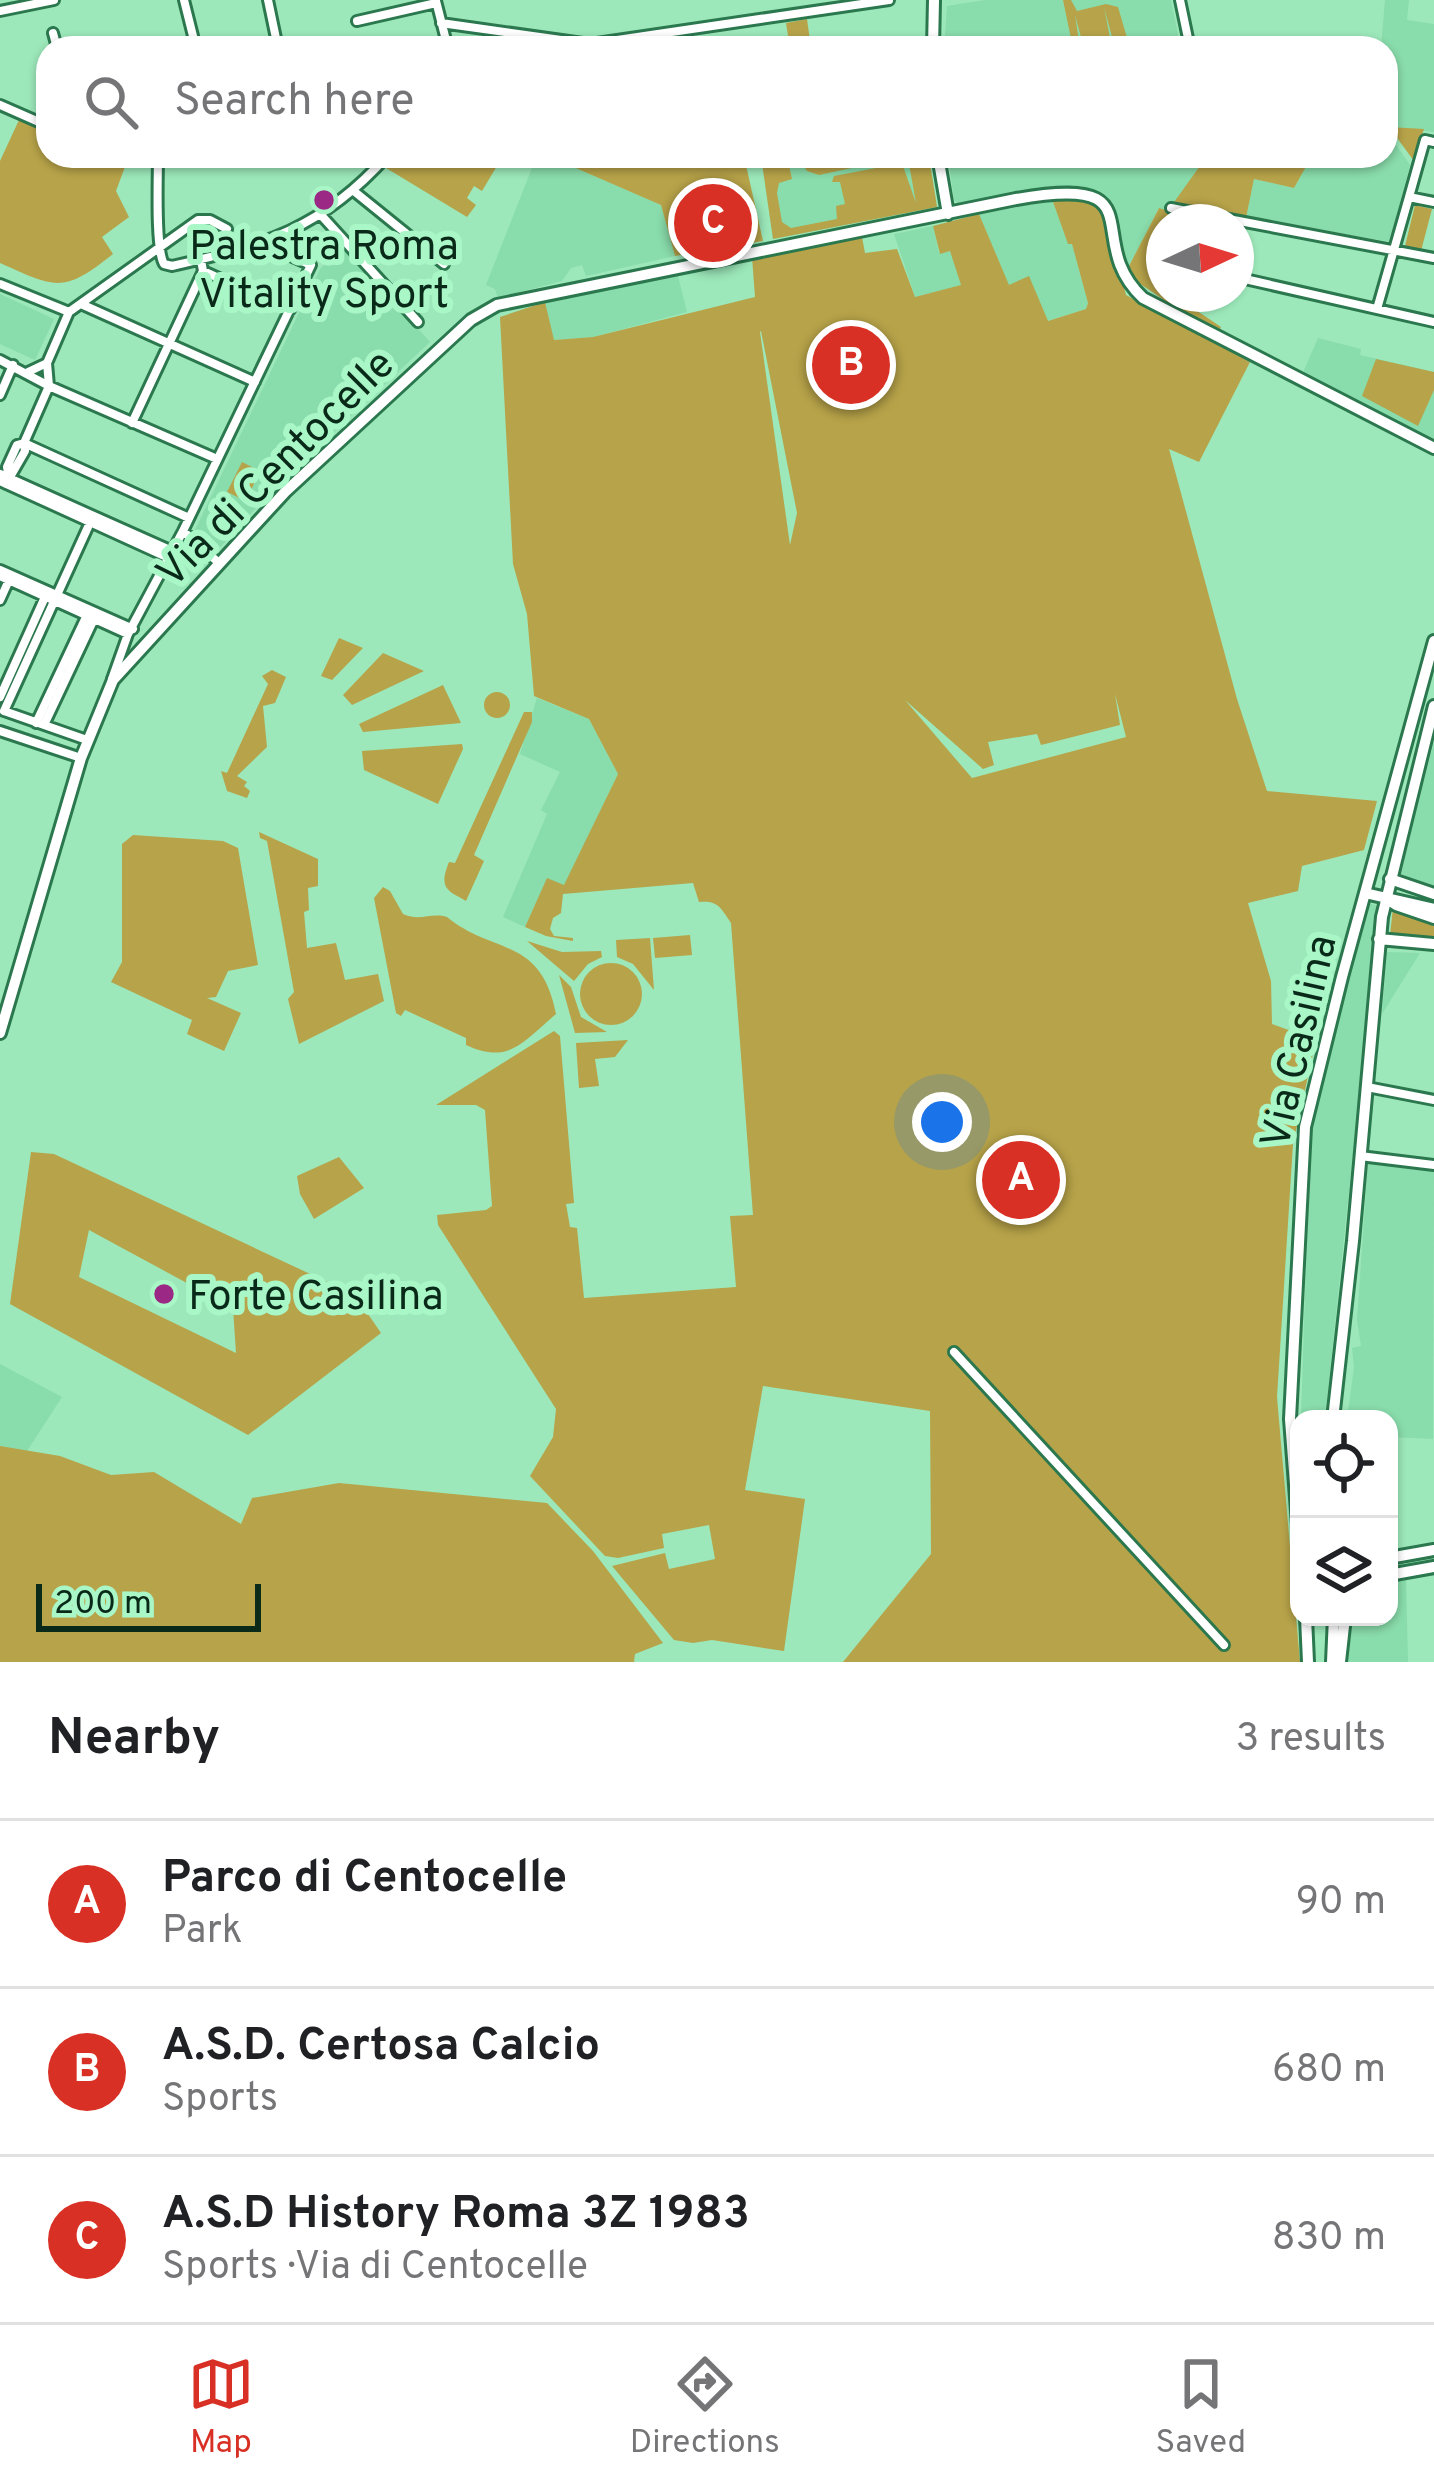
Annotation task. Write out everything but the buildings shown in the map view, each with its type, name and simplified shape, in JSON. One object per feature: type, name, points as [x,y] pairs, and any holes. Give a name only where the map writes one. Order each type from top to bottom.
[{"type":"street","points":[[0,11],[54,0]]},
{"type":"street","points":[[184,0],[193,36]]},
{"type":"street","points":[[268,0],[276,36]]},
{"type":"street","points":[[644,36],[889,0]]},
{"type":"street","points":[[933,36],[934,0]]},
{"type":"street","points":[[1180,0],[1188,36]]},
{"type":"street","points":[[357,21],[435,1],[445,36]]},
{"type":"street","points":[[441,23],[533,36]]},
{"type":"street","points":[[0,105],[36,121]]},
{"type":"street","points":[[1377,308],[1425,140],[1434,142]]},
{"type":"street","points":[[158,168],[157,250],[164,264],[172,266],[261,244],[321,215],[355,192],[376,168]]},
{"type":"street","points":[[940,168],[948,214]]},
{"type":"street","name":"Via di Centocelle","points":[[0,1033],[4,1004],[87,740],[122,669],[285,492],[489,308],[553,291],[1070,191],[1093,195],[1104,206],[1126,278],[1144,298],[1434,448]]},
{"type":"street","points":[[355,192],[444,264]]},
{"type":"street","points":[[1408,196],[1434,202]]},
{"type":"street","points":[[321,215],[418,322]]},
{"type":"street","points":[[170,555],[4,479],[49,386],[47,363],[69,312],[198,220],[227,229]]},
{"type":"street","points":[[1254,224],[1434,258]]},
{"type":"street","points":[[110,687],[130,631],[311,266],[261,244]]},
{"type":"street","points":[[132,423],[202,271],[201,259]]},
{"type":"street","points":[[202,271],[290,310]]},
{"type":"street","points":[[1254,281],[1434,322]]},
{"type":"street","points":[[0,284],[69,312]]},
{"type":"street","points":[[81,304],[255,382]]},
{"type":"street","points":[[0,359],[49,386],[217,459]]},
{"type":"street","points":[[28,372],[47,363]]},
{"type":"street","points":[[0,395],[13,365]]},
{"type":"street","points":[[24,442],[189,518]]},
{"type":"street","points":[[0,697],[92,519]]},
{"type":"street","points":[[183,531],[220,563]]},
{"type":"street","points":[[0,600],[5,575],[130,631]]},
{"type":"street","points":[[52,598],[130,631]]},
{"type":"street","points":[[52,598],[2,711],[87,740]]},
{"type":"street","points":[[40,724],[90,617]]},
{"type":"street","name":"Via Casilina","points":[[1290,1410],[1304,1138],[1434,641]]},
{"type":"street","name":"Via Casilina","points":[[1334,1410],[1379,939],[1434,706]]},
{"type":"street","points":[[0,731],[81,758]]},
{"type":"street","points":[[1390,880],[1434,895]]},
{"type":"street","points":[[1365,893],[1434,909]]},
{"type":"street","points":[[1386,898],[1434,918]]},
{"type":"street","points":[[1379,939],[1434,944]]},
{"type":"street","points":[[1365,1087],[1434,1100]]},
{"type":"street","points":[[1360,1156],[1434,1165]]},
{"type":"street","points":[[954,1352],[1224,1645]]},
{"type":"street","points":[[1398,1556],[1434,1550]]},
{"type":"street","points":[[1398,1573],[1434,1567]]},
{"type":"street","points":[[1308,1662],[1309,1626]]},
{"type":"street","points":[[1336,1626],[1336,1662]]},
{"type":"shaded area","points":[[985,0],[1171,0],[1178,36],[945,36],[947,6]]},
{"type":"shaded area","points":[[1063,0],[1071,0],[1077,11],[1106,4],[1118,7],[1126,36],[1112,36],[1104,7],[1110,36],[1081,36],[1075,15],[1078,36],[1070,36]]},
{"type":"shaded area","points":[[1385,0],[1409,0],[1407,20],[1434,24],[1434,132],[1398,128],[1398,36],[1382,36]]},
{"type":"shaded area","points":[[807,19],[809,36],[788,36],[786,23]]},
{"type":"shaded area","points":[[19,120],[36,127],[36,168],[125,168],[116,191],[129,217],[102,237],[113,254],[82,276],[59,283],[0,263],[0,161]]},
{"type":"shaded area","points":[[1398,128],[1424,129],[1414,161],[1398,139]]},
{"type":"shaded area","points":[[1398,148],[1410,165],[1391,242],[1254,219],[1254,204],[1249,204],[1254,179],[1294,188],[1305,168],[1398,168]]},
{"type":"shaded area","points":[[386,168],[496,168],[482,191],[474,186],[467,198],[476,205],[467,217]]},
{"type":"shaded area","points":[[532,168],[576,168],[661,205],[675,256],[586,276],[582,265],[571,268],[562,281],[498,298],[495,289],[486,285]]},
{"type":"shaded area","points":[[576,168],[747,168],[763,241],[675,256],[661,205]]},
{"type":"shaded area","points":[[763,168],[931,168],[937,207],[773,239]]},
{"type":"shaded area","points":[[763,168],[790,168],[792,179],[779,183],[777,193],[782,222],[791,228],[837,219],[836,206],[845,204],[840,182],[832,182],[834,176],[904,168],[916,203],[910,168],[931,168],[937,207],[773,239]]},
{"type":"shaded area","points":[[805,168],[852,168],[819,175]]},
{"type":"shaded area","points":[[950,168],[1199,168],[1174,204],[1146,204],[1146,233],[1127,270],[1113,218],[1089,188],[960,205],[954,200]]},
{"type":"shaded area","points":[[1198,168],[1305,168],[1294,188],[1254,179],[1249,204],[1173,204]]},
{"type":"shaded area","points":[[1067,195],[1096,202],[1105,214],[1126,295],[1146,306],[1146,312],[1157,312],[1250,362],[1199,462],[1169,449],[1237,699],[1267,791],[1377,801],[1364,850],[1302,866],[1298,891],[1248,903],[1271,981],[1272,1024],[1316,1040],[1293,1144],[1277,1397],[1290,1547],[1290,1626],[1297,1626],[1300,1662],[843,1662],[931,1554],[930,1411],[763,1386],[745,1490],[805,1499],[784,1651],[712,1640],[674,1640],[612,1566],[665,1553],[669,1569],[715,1559],[709,1525],[662,1534],[664,1548],[618,1558],[605,1556],[530,1476],[553,1437],[556,1409],[438,1225],[437,1215],[492,1206],[485,1110],[476,1105],[436,1105],[554,1031],[560,1036],[574,1203],[566,1204],[570,1227],[577,1228],[584,1298],[736,1287],[730,1216],[753,1215],[731,923],[721,909],[711,902],[699,902],[693,883],[563,894],[561,913],[553,918],[550,929],[554,936],[573,941],[546,936],[525,927],[547,878],[564,885],[618,774],[589,719],[534,696],[527,614],[513,564],[500,317],[545,302],[554,340],[593,337],[755,297],[752,257],[862,237],[865,253],[897,249],[915,297],[961,285],[950,251],[940,254],[933,226],[979,214],[1009,285],[1029,276],[1048,321],[1086,309],[1088,303],[1072,244],[1068,244],[1052,199]],"holes":[[[761,331],[797,513],[790,545]],[[1115,694],[1126,737],[972,778],[905,700],[983,769],[994,765],[988,742],[1037,734],[1041,745],[1120,725]]]},
{"type":"shaded area","points":[[1052,199],[1072,244],[1088,303],[1086,309],[1047,321],[1009,286],[979,214]]},
{"type":"shaded area","points":[[1415,205],[1432,209],[1421,251],[1405,246]]},
{"type":"shaded area","points":[[933,226],[939,253],[950,251],[962,285],[915,297],[894,234]]},
{"type":"shaded area","points":[[1146,233],[1146,288],[1127,270]]},
{"type":"shaded area","points":[[343,245],[430,342],[287,476],[277,480],[215,553],[193,534],[320,269]]},
{"type":"shaded area","points":[[677,272],[687,312],[593,337],[553,340],[545,302]]},
{"type":"shaded area","points":[[0,294],[54,319],[35,360],[0,344]]},
{"type":"shaded area","points":[[1182,312],[1199,312],[1221,327],[1217,336]]},
{"type":"shaded area","points":[[1318,338],[1361,349],[1360,355],[1434,372],[1434,442],[1301,377]]},
{"type":"shaded area","points":[[1376,359],[1434,372],[1434,390],[1418,426],[1362,396]]},
{"type":"shaded area","points":[[242,462],[260,471],[246,501],[227,492]]},
{"type":"shaded area","points":[[339,638],[363,648],[332,680],[321,676]]},
{"type":"shaded area","points":[[383,653],[424,671],[352,705],[343,695]]},
{"type":"shaded area","points":[[272,670],[286,677],[275,703],[263,706],[267,747],[237,776],[247,782],[247,798],[227,791],[221,771],[227,773],[268,684],[262,676]]},
{"type":"shaded area","points":[[443,685],[461,723],[363,732],[359,724]]},
{"type":"shaded area","points":[[497,692],[510,705],[497,718],[484,705]]},
{"type":"shaded area","points":[[537,698],[589,719],[618,774],[564,886],[547,879],[525,927],[503,917],[547,814],[541,810],[560,772],[520,754]]},
{"type":"shaded area","points":[[524,712],[532,712],[532,722],[474,855],[484,861],[466,901],[447,888],[446,871],[449,862],[455,863]]},
{"type":"shaded area","points":[[1434,742],[1434,885],[1399,875]]},
{"type":"shaded area","points":[[462,744],[438,804],[364,770],[362,751]]},
{"type":"shaded area","points":[[259,832],[318,859],[318,886],[308,888],[309,910],[304,912],[307,948],[336,943],[345,980],[378,974],[384,1001],[299,1044],[288,999],[294,992],[267,841]]},
{"type":"shaded area","points":[[133,835],[223,841],[238,848],[258,965],[228,971],[216,997],[207,998],[241,1013],[224,1051],[187,1034],[192,1020],[111,982],[122,962],[122,844]]},
{"type":"shaded area","points":[[383,887],[403,914],[447,917],[527,959],[549,989],[556,1014],[515,1048],[494,1053],[466,1045],[466,1038],[405,1010],[401,1016],[396,1013],[374,898]]},
{"type":"shaded area","points":[[1368,903],[1379,906],[1326,1410],[1301,1410],[1310,1135]]},
{"type":"shaded area","points":[[1393,908],[1434,922],[1434,937],[1390,935]]},
{"type":"shaded area","points":[[690,935],[692,955],[655,958],[653,938]]},
{"type":"shaded area","points":[[650,938],[654,990],[633,964],[617,957],[616,940]]},
{"type":"shaded area","points":[[527,941],[562,952],[601,951],[602,957],[588,964],[574,981]]},
{"type":"shaded area","points":[[1387,952],[1420,953],[1382,1014]]},
{"type":"shaded area","points":[[611,963],[633,972],[642,994],[633,1016],[611,1025],[589,1016],[580,994],[589,972]]},
{"type":"shaded area","points":[[559,975],[571,987],[581,1017],[607,1032],[575,1033]]},
{"type":"shaded area","points":[[628,1040],[615,1057],[595,1059],[599,1086],[579,1088],[576,1043]]},
{"type":"shaded area","points":[[31,1152],[54,1154],[355,1295],[381,1333],[248,1435],[10,1304]],"holes":[[[89,1230],[233,1308],[236,1353],[79,1277]]]},
{"type":"shaded area","points":[[339,1157],[364,1188],[314,1219],[300,1194],[297,1176]]},
{"type":"shaded area","points":[[1368,1161],[1434,1168],[1433,1439],[1398,1437],[1398,1410],[1348,1410],[1352,1348],[1361,1346],[1357,1320]]},
{"type":"shaded area","points":[[0,1364],[62,1397],[27,1451],[0,1447]]},
{"type":"shaded area","points":[[0,1446],[60,1456],[111,1475],[154,1472],[241,1524],[252,1498],[339,1483],[547,1503],[593,1551],[663,1643],[635,1654],[634,1662],[0,1662]]},
{"type":"shaded area","points":[[1406,1578],[1408,1662],[1348,1662],[1351,1626],[1398,1626],[1398,1580]]},
{"type":"place","name":"Palestra Roma Vitality Sport","points":[[324,200]]},
{"type":"place","name":"A.S.D History Roma 3Z 1983","points":[[713,223]]},
{"type":"place","name":"A.S.D. Certosa Calcio","points":[[851,365]]},
{"type":"place","name":"Parco di Centocelle","points":[[1021,1180]]},
{"type":"place","name":"Forte Casilina","points":[[164,1294]]}]
